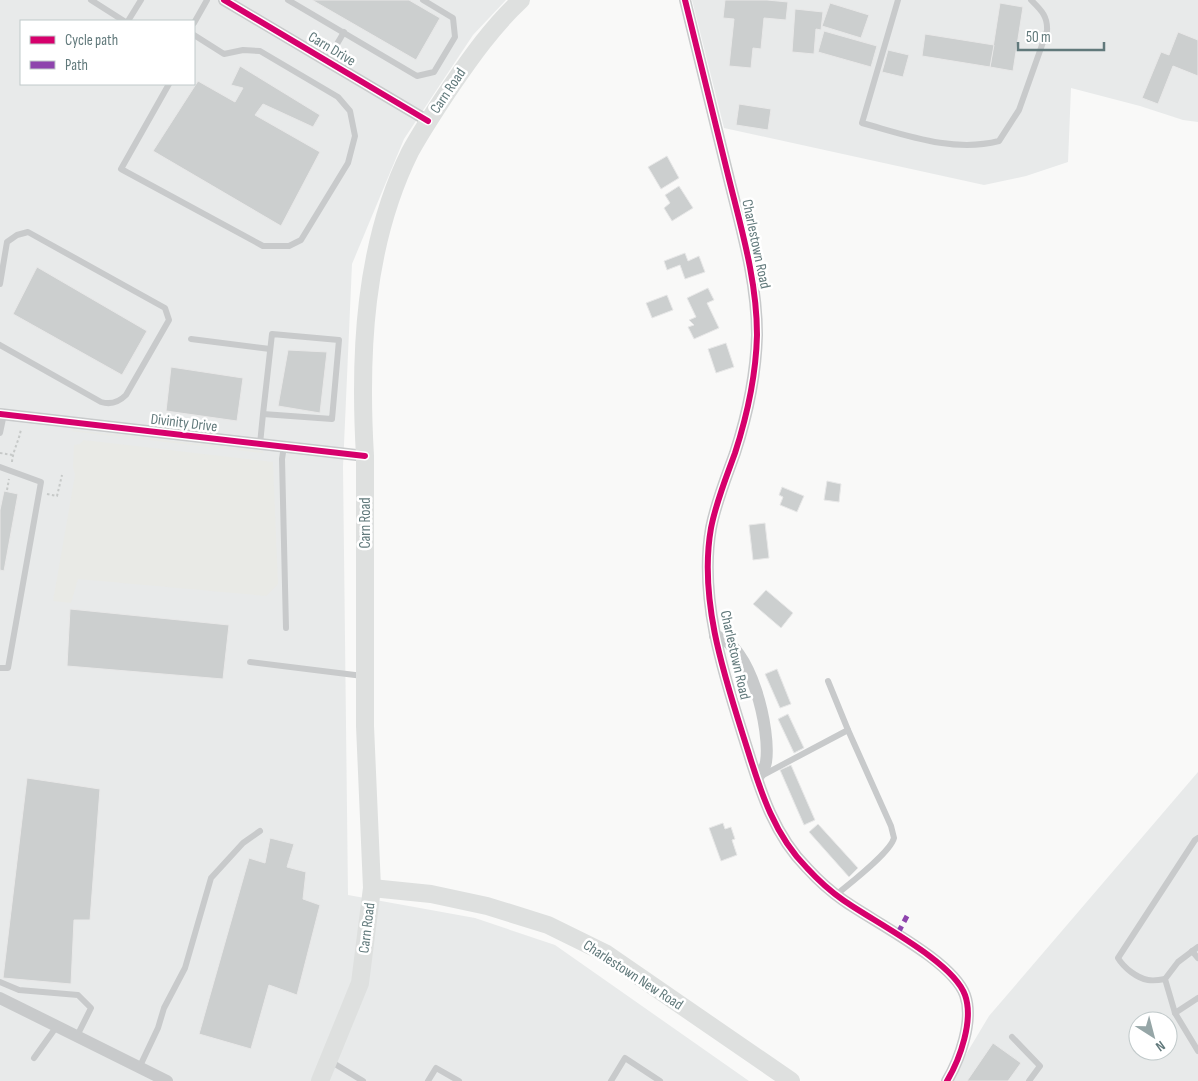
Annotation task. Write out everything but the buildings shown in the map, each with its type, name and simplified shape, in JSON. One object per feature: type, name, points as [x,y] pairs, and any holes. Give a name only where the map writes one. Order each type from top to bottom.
[{"type":"main road","name":"Carn Road","points":[[320,1081],[330,1061],[360,983],[372,888],[365,726],[366,456],[363,413],[366,312],[382,228],[393,193],[410,153],[428,121],[471,58],[508,12],[521,0]]},
{"type":"main road","name":"Charlestown New Road","points":[[372,888],[431,894],[487,906],[548,925],[604,953],[791,1081]]},
{"type":"street","name":"Carn Drive","points":[[224,0],[428,121]]},
{"type":"street","name":"Charlestown Road","points":[[685,0],[749,260],[757,318],[755,364],[750,394],[736,450],[715,510],[711,529],[710,601],[722,666],[757,778],[775,823],[788,846],[807,869],[836,895],[928,955],[942,965],[958,982],[966,997],[966,1023],[962,1046],[947,1081]]},
{"type":"street","name":"Divinity Drive","points":[[2,414],[366,456]]},
{"type":"street","points":[[715,636],[724,638],[739,653],[754,684],[763,712],[767,752],[766,764],[757,778]]},
{"type":"street","points":[[0,998],[167,1081]]},
{"type":"lane","points":[[91,0],[122,20]]},
{"type":"lane","points":[[129,20],[141,0]]},
{"type":"lane","points":[[195,21],[207,0]]},
{"type":"lane","points":[[288,0],[417,76],[434,72],[455,37],[453,18],[423,0]]},
{"type":"lane","points":[[898,0],[862,123],[922,140],[964,146],[999,141],[1019,110],[1048,31],[1048,20],[1031,0]]},
{"type":"lane","points":[[327,60],[344,32]]},
{"type":"lane","points":[[168,85],[121,169],[263,246],[288,246],[301,240],[348,163],[355,136],[350,111],[338,98],[260,51],[242,50],[224,54],[195,36]]},
{"type":"lane","points":[[0,284],[7,242],[17,235],[28,232],[165,308],[169,320],[126,394],[122,399],[113,403],[101,402],[0,345]]},
{"type":"lane","points":[[260,444],[263,414],[270,349],[272,334],[339,340],[332,419],[263,414]]},
{"type":"lane","points":[[191,339],[270,349]]},
{"type":"lane","points":[[0,433],[2,414]]},
{"type":"lane","points":[[284,446],[282,459],[286,628]]},
{"type":"lane","points":[[0,467],[41,482],[8,668],[0,668]]},
{"type":"lane","points":[[250,662],[365,676]]},
{"type":"lane","points":[[828,681],[891,826],[894,838],[889,848],[836,895]]},
{"type":"lane","points":[[757,778],[848,730]]},
{"type":"lane","points":[[140,1066],[158,1028],[164,1008],[185,968],[211,878],[243,843],[260,831]]},
{"type":"lane","points":[[1198,838],[1118,958],[1122,964],[1141,978],[1150,981],[1165,979],[1178,962],[1195,949],[1198,958]]},
{"type":"lane","points":[[1165,979],[1175,1011]]},
{"type":"lane","points":[[0,982],[19,990],[78,995],[91,1008],[77,1036]]},
{"type":"lane","points":[[1178,1012],[1198,998]]},
{"type":"lane","points":[[1178,1016],[1198,1051]]},
{"type":"lane","points":[[34,1058],[57,1026]]},
{"type":"lane","points":[[1012,1037],[1040,1066],[1029,1081]]},
{"type":"lane","points":[[611,1081],[625,1058],[660,1081]]},
{"type":"lane","points":[[330,1061],[364,1081]]},
{"type":"lane","points":[[428,1081],[436,1068],[459,1081]]},
{"type":"path","points":[[7,490],[12,455],[20,440],[21,429]]},
{"type":"path","points":[[0,454],[12,455]]},
{"type":"path","points":[[39,493],[57,496],[62,474]]},
{"type":"shaded area","points":[[0,0],[506,0],[473,35],[404,139],[352,264],[343,467],[348,895],[475,918],[555,945],[749,1081],[0,1081]]},
{"type":"shaded area","points":[[692,0],[1198,0],[1198,122],[1183,120],[1140,106],[1071,88],[1068,162],[1026,176],[984,185],[724,128]]},
{"type":"shaded area","points":[[71,431],[263,451],[263,453]]},
{"type":"shaded area","points":[[83,440],[273,462],[278,584],[266,596],[78,579],[71,603],[53,601],[75,475],[73,467],[74,445],[80,444]]},
{"type":"shaded area","points":[[1198,772],[1198,1081],[950,1081],[989,1016]]},
{"type":"marked path","points":[[897,935],[907,916]]},
{"type":"cycle path","points":[[224,0],[428,121]]},
{"type":"cycle path","points":[[685,0],[743,234],[754,294],[757,335],[755,365],[747,410],[735,453],[718,499],[711,528],[708,584],[716,641],[753,767],[770,813],[786,842],[811,872],[838,897],[929,956],[958,982],[965,995],[968,1016],[967,1027],[957,1062],[947,1081]]},
{"type":"cycle path","points":[[0,414],[365,456]]}]
